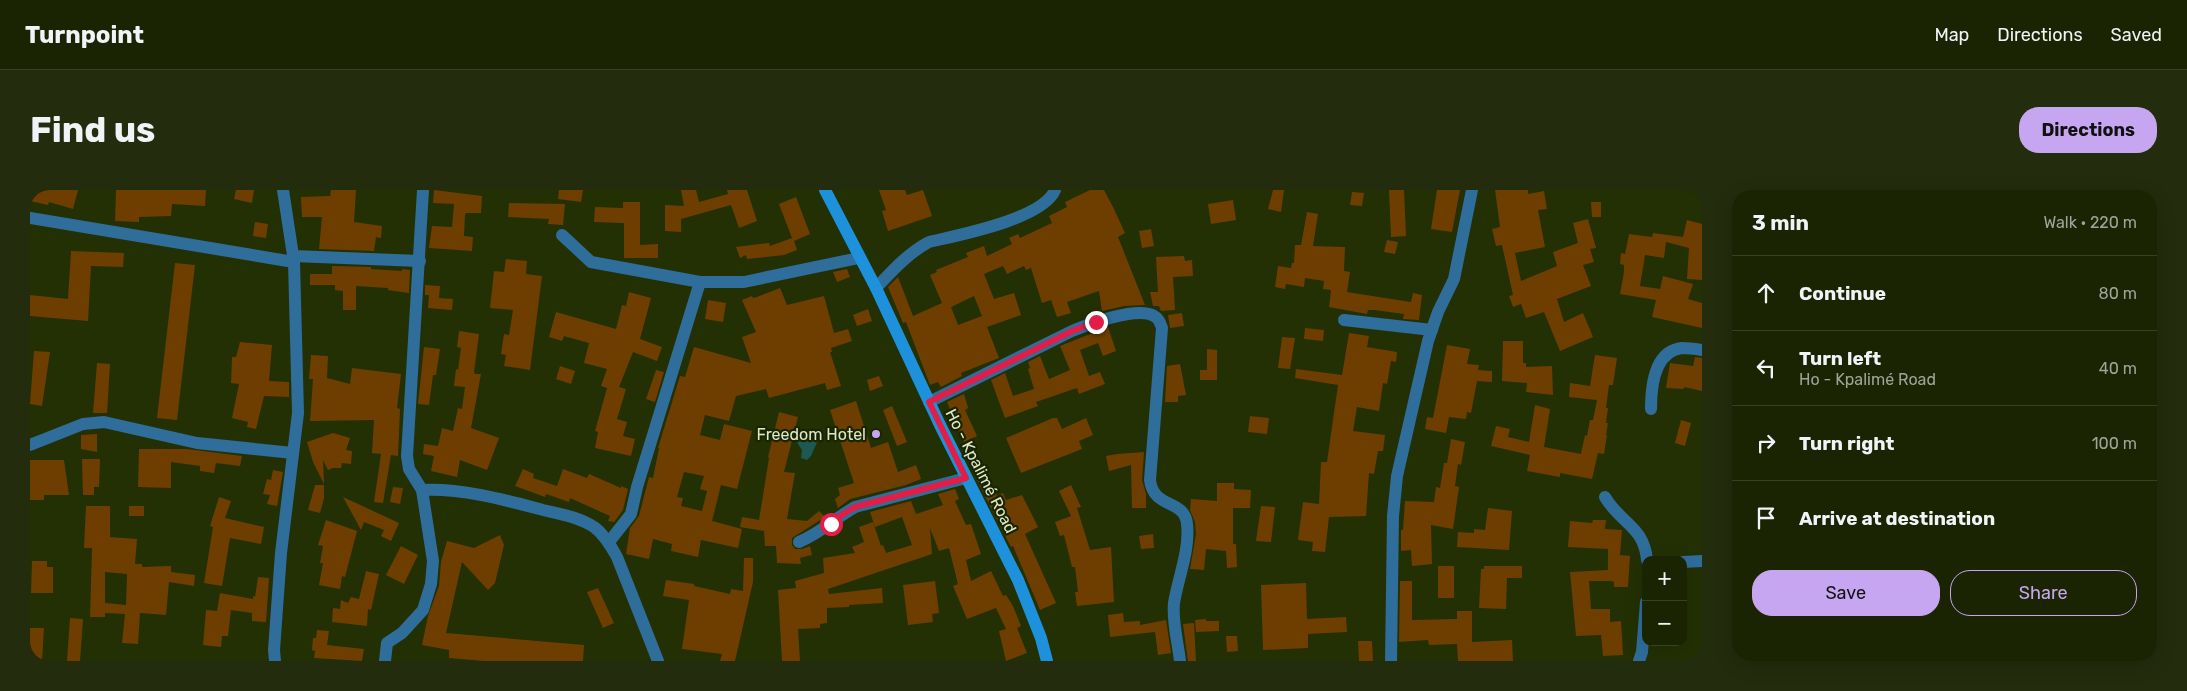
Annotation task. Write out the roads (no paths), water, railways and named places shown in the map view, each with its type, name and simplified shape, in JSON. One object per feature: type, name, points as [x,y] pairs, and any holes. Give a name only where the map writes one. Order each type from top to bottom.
[{"type":"main road","name":"Ho - Kpalimé Road","points":[[825,190],[876,288],[929,402],[1018,580],[1041,638],[1047,661]]},
{"type":"street","points":[[275,661],[274,650],[281,553],[298,413],[294,259],[283,190]]},
{"type":"street","points":[[385,661],[388,643],[402,633],[423,610],[431,584],[433,561],[422,490],[409,469],[407,456],[408,410],[420,261],[423,190]]},
{"type":"street","points":[[876,288],[900,262],[921,246],[929,242],[993,226],[1026,214],[1048,201],[1055,190]]},
{"type":"street","points":[[1391,661],[1393,516],[1397,476],[1432,330],[1444,297],[1454,279],[1472,190]]},
{"type":"street","points":[[30,218],[294,259],[420,261]]},
{"type":"street","points":[[562,235],[591,262],[700,282],[744,282],[859,258]]},
{"type":"street","points":[[609,542],[631,514],[637,487],[700,282]]},
{"type":"street","points":[[929,402],[1072,331],[1096,322],[1142,313],[1152,314],[1158,319],[1162,328],[1150,480],[1154,494],[1160,500],[1185,513],[1187,524],[1187,539],[1174,605],[1180,661]]},
{"type":"street","points":[[1344,320],[1432,330]]},
{"type":"street","points":[[1651,408],[1651,388],[1660,363],[1674,350],[1683,348],[1702,350]]},
{"type":"street","points":[[30,445],[83,424],[104,422],[197,444],[293,453]]},
{"type":"street","points":[[799,542],[818,534],[840,516],[855,507],[966,478]]},
{"type":"street","points":[[422,490],[442,490],[507,501],[577,519],[595,528],[609,542],[617,557],[658,661]]},
{"type":"street","points":[[1605,497],[1615,511],[1641,536],[1646,556]]},
{"type":"street","points":[[1687,562],[1702,561]]},
{"type":"street","points":[[1639,661],[1642,646]]},
{"type":"water","points":[[804,434],[808,436],[813,434],[818,440],[811,456],[807,460],[801,458],[802,450],[796,441],[799,436]]},
{"type":"place","name":"Freedom Hotel","points":[[876,434]]}]
